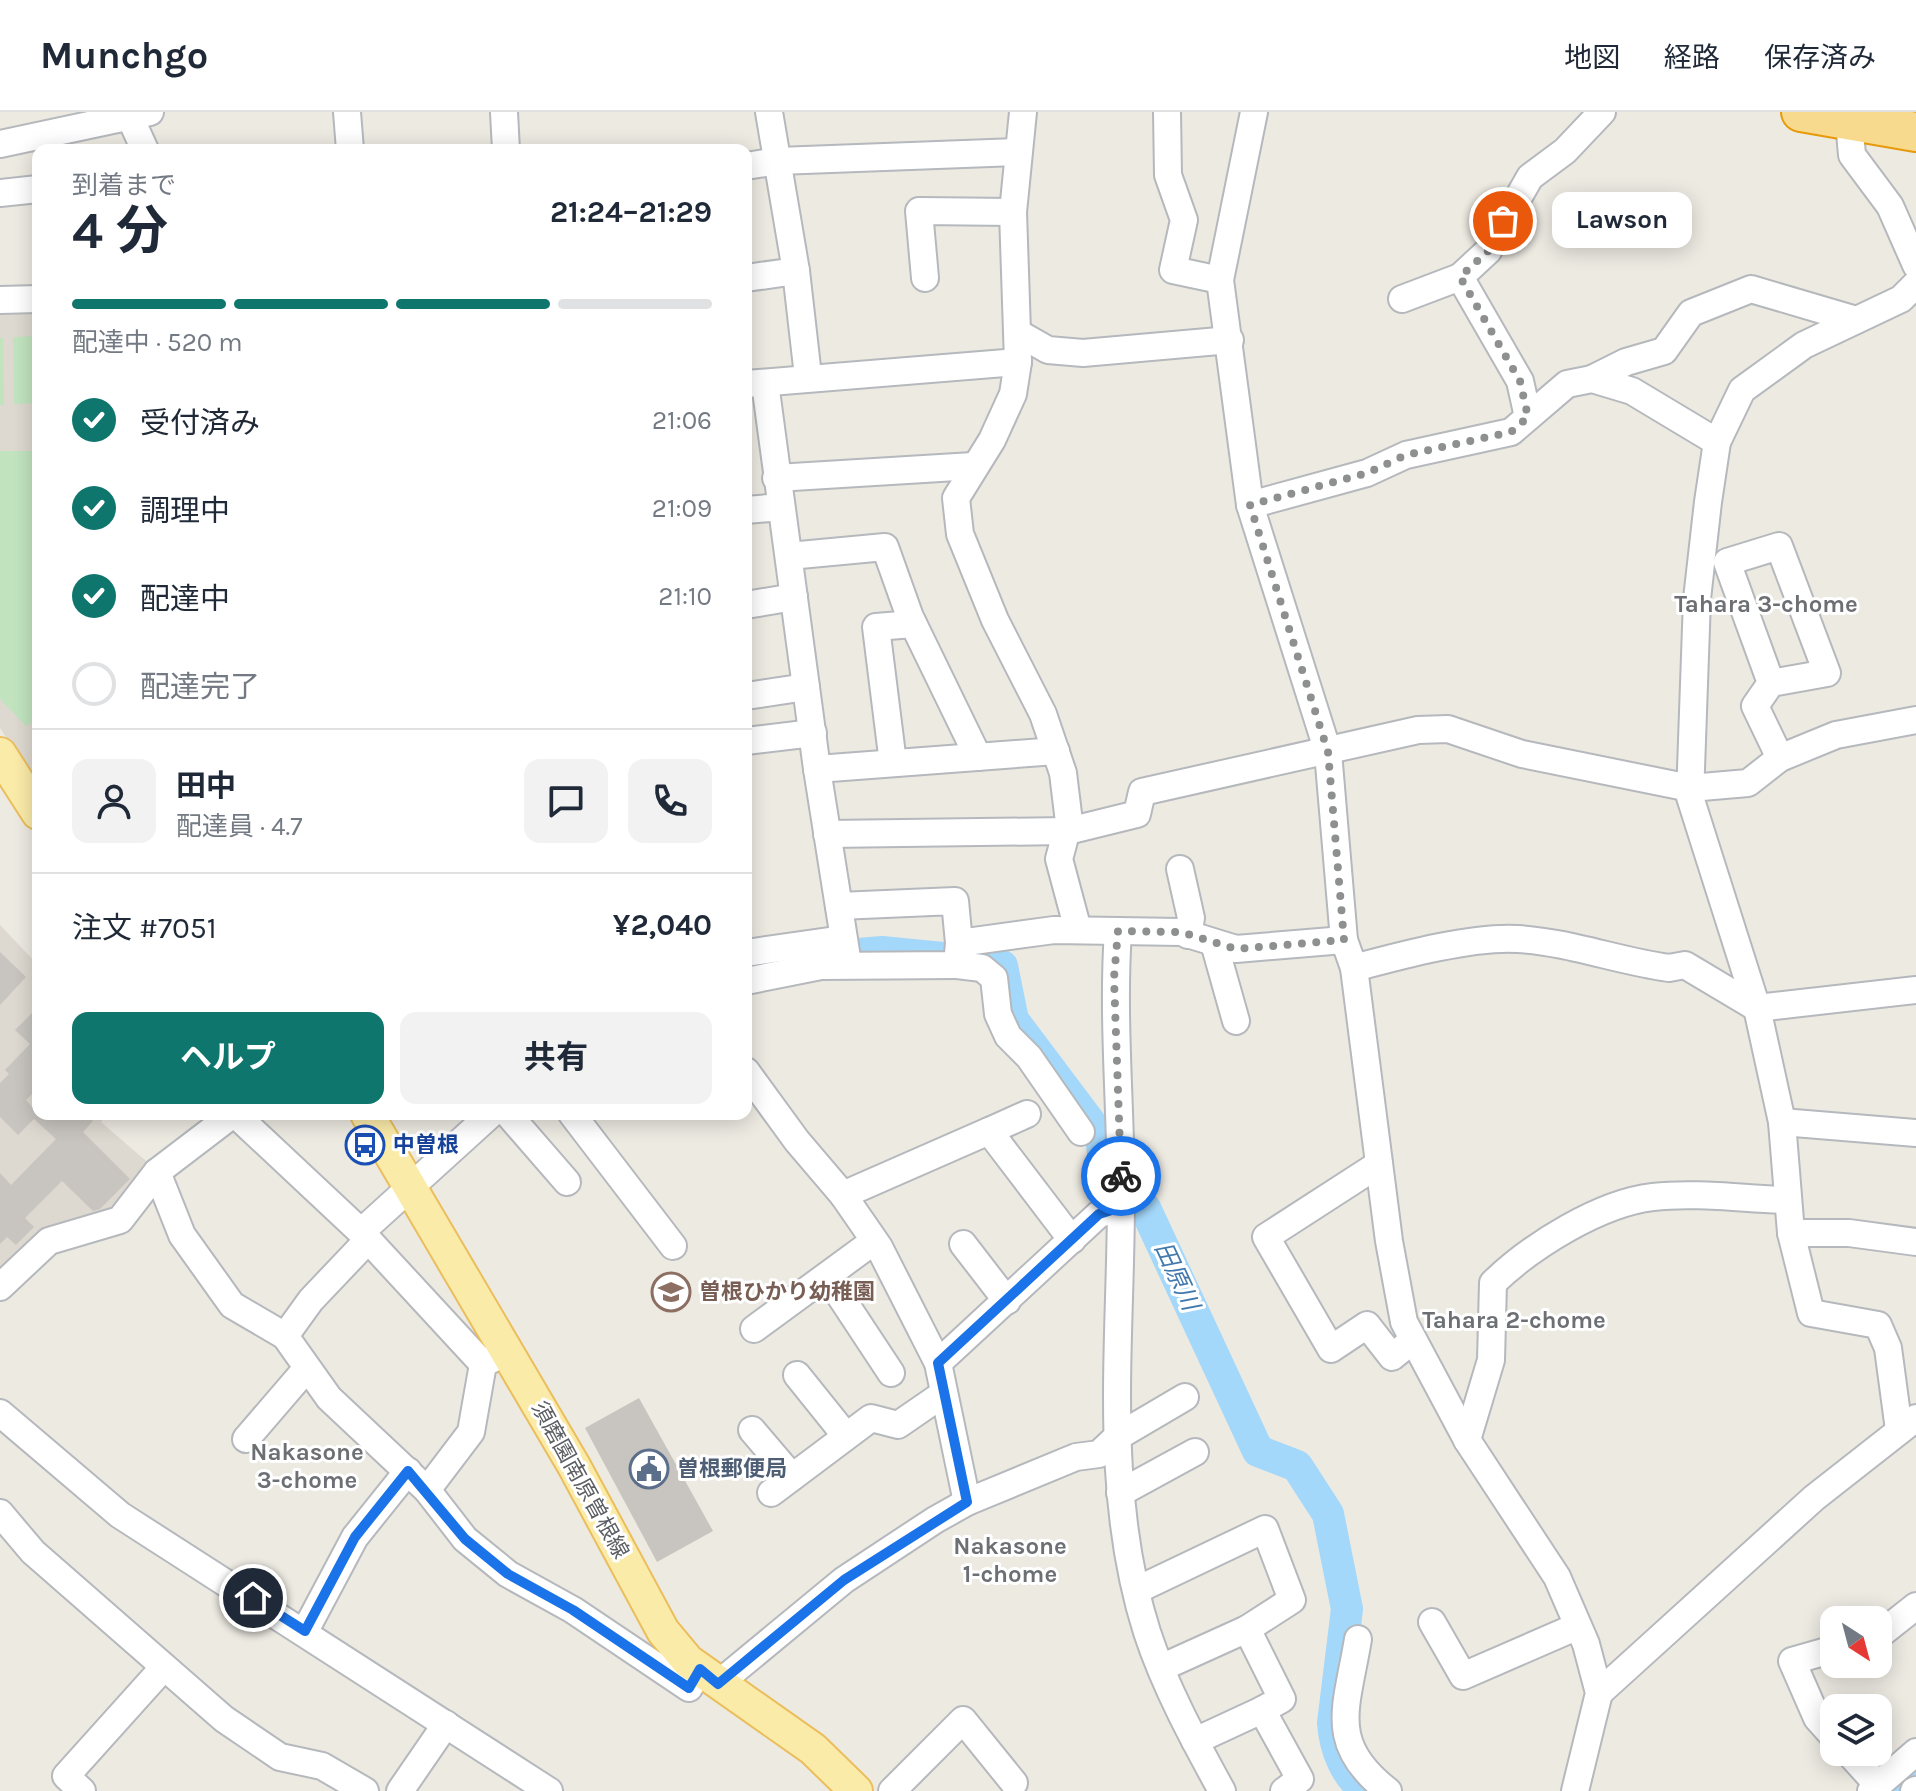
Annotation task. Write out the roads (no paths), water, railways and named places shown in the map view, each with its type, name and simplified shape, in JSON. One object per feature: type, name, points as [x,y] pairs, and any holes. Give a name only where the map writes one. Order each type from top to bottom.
[{"type":"highway","points":[[1801,112],[1916,132]]},
{"type":"main road","points":[[0,754],[32,804]]},
{"type":"main road","name":"須磨園南原曽根線","points":[[370,1120],[408,1186],[495,1357],[574,1466],[663,1631],[709,1676],[813,1749],[856,1791]]},
{"type":"street","points":[[347,112],[350,144]]},
{"type":"street","points":[[504,112],[506,144]]},
{"type":"street","points":[[769,112],[796,271],[808,376]]},
{"type":"street","points":[[1023,112],[1013,212],[1018,333],[1013,394],[992,440],[973,466],[956,498],[960,534],[995,620],[1043,714],[1063,773],[1068,831],[1059,859],[1078,930]]},
{"type":"street","points":[[1167,112],[1168,175],[1184,220],[1173,270],[1220,280]]},
{"type":"street","points":[[1254,112],[1220,280],[1250,505],[1328,752],[1344,940],[1354,968],[1379,1164],[1402,1308],[1413,1340],[1467,1440],[1557,1577],[1578,1626],[1599,1693],[1575,1791]]},
{"type":"street","points":[[1402,299],[1460,277],[1488,251],[1530,177],[1565,151],[1602,112]]},
{"type":"street","points":[[0,144],[79,139],[139,113],[144,144]]},
{"type":"street","points":[[1849,121],[1852,155],[1890,206],[1916,265]]},
{"type":"street","points":[[752,165],[778,161],[1017,152]]},
{"type":"street","points":[[0,193],[32,190]]},
{"type":"street","points":[[925,278],[919,211],[1013,212]]},
{"type":"street","points":[[752,277],[796,271]]},
{"type":"street","points":[[1460,277],[1520,381],[1528,417]]},
{"type":"street","points":[[1599,1693],[1814,1498],[1907,1424],[1888,1348],[1878,1325],[1811,1313],[1791,1233],[1782,1122],[1757,1008],[1690,788],[1697,599],[1717,442],[1742,390],[1804,345],[1901,299],[1916,284]]},
{"type":"street","points":[[1250,505],[1367,473],[1406,455],[1511,432],[1567,384],[1592,379],[1626,362],[1664,351],[1691,313],[1751,289],[1856,320]]},
{"type":"street","points":[[0,300],[32,299]]},
{"type":"street","points":[[1018,333],[1048,350],[1083,353],[1230,340]]},
{"type":"street","points":[[846,952],[817,769],[789,556],[756,384],[808,376],[1018,362]]},
{"type":"street","points":[[1592,379],[1632,391],[1717,442]]},
{"type":"street","points":[[776,478],[973,466]]},
{"type":"street","points":[[752,509],[781,507]]},
{"type":"street","points":[[1771,683],[1727,562],[1779,546],[1827,673],[1771,683],[1755,706],[1780,758]]},
{"type":"street","points":[[789,556],[885,547],[913,624],[978,757]]},
{"type":"street","points":[[752,604],[794,597]]},
{"type":"street","points":[[893,763],[876,627],[913,624]]},
{"type":"street","points":[[752,695],[806,687]]},
{"type":"street","points":[[827,834],[1068,831],[1137,814],[1142,792],[1418,730],[1448,729],[1522,754],[1690,788],[1748,783],[1780,758],[1836,735],[1916,720]]},
{"type":"street","points":[[752,740],[813,733]]},
{"type":"street","points":[[817,769],[1056,751]]},
{"type":"street","points":[[1180,869],[1191,918],[1188,935]]},
{"type":"street","points":[[839,906],[955,901],[958,954]]},
{"type":"street","points":[[752,953],[958,954],[1054,930],[1188,935],[1236,949],[1344,940]]},
{"type":"street","points":[[1118,931],[1114,978],[1121,1207],[1117,1437],[1120,1493],[1148,1634],[1195,1741],[1222,1791]]},
{"type":"street","points":[[1354,968],[1418,951],[1514,938],[1558,943],[1669,968],[1685,965],[1757,1008],[1916,990]]},
{"type":"street","points":[[1214,943],[1236,1021]]},
{"type":"street","points":[[752,979],[846,952]]},
{"type":"street","points":[[958,954],[994,978],[998,1014],[1008,1036],[1029,1057],[1081,1132]]},
{"type":"street","points":[[752,1079],[797,1141],[843,1195],[874,1241],[938,1363],[967,1502]]},
{"type":"street","points":[[843,1195],[1027,1114]]},
{"type":"street","points":[[0,1287],[49,1241],[120,1220],[157,1172],[226,1120]]},
{"type":"street","points":[[240,1120],[495,1357],[471,1432],[427,1490]]},
{"type":"street","points":[[285,1336],[311,1300],[408,1186],[484,1120]]},
{"type":"street","points":[[513,1120],[567,1182]]},
{"type":"street","points":[[577,1120],[673,1246]]},
{"type":"street","points":[[1782,1122],[1916,1133]]},
{"type":"street","points":[[989,1131],[1072,1240]]},
{"type":"street","points":[[1379,1164],[1266,1237],[1331,1349],[1367,1325],[1392,1357],[1413,1340]]},
{"type":"street","points":[[157,1172],[182,1235],[232,1305],[285,1336],[329,1398],[427,1490],[465,1539],[508,1574],[573,1610],[689,1688],[844,1580],[967,1502],[1076,1457],[1099,1454],[1117,1437],[1185,1397]]},
{"type":"street","points":[[1467,1440],[1491,1360],[1493,1283],[1505,1271],[1581,1221],[1627,1203],[1654,1197],[1788,1200]]},
{"type":"street","points":[[938,1363],[1099,1214],[1121,1207]]},
{"type":"street","points":[[1791,1233],[1849,1233],[1916,1242]]},
{"type":"street","points":[[754,1329],[874,1241]]},
{"type":"street","points":[[963,1244],[1007,1301]]},
{"type":"street","points":[[827,1276],[891,1373]]},
{"type":"street","points":[[246,1439],[307,1368]]},
{"type":"street","points":[[797,1375],[846,1436]]},
{"type":"street","points":[[752,1430],[782,1485],[871,1418],[898,1425],[943,1394]]},
{"type":"street","points":[[0,1413],[120,1515],[305,1631],[549,1791]]},
{"type":"street","points":[[1120,1493],[1195,1452]]},
{"type":"street","points":[[305,1631],[355,1537],[408,1471]]},
{"type":"street","points":[[0,1513],[33,1552],[224,1719],[280,1757],[322,1766],[365,1791]]},
{"type":"street","points":[[1137,1590],[1265,1529],[1292,1600],[1247,1629],[1163,1667]]},
{"type":"street","points":[[1892,1625],[1916,1606]]},
{"type":"street","points":[[1432,1622],[1463,1676],[1578,1626]]},
{"type":"street","points":[[1195,1741],[1282,1699],[1247,1629]]},
{"type":"street","points":[[1358,1639],[1343,1727],[1359,1767],[1388,1791]]},
{"type":"street","points":[[1820,1653],[1792,1661],[1820,1721]]},
{"type":"street","points":[[67,1786],[164,1667]]},
{"type":"street","points":[[1262,1710],[1300,1779],[1284,1791]]},
{"type":"street","points":[[892,1791],[963,1720],[1014,1783]]},
{"type":"street","points":[[400,1791],[446,1724]]},
{"type":"street","points":[[1858,1766],[1874,1788],[1916,1752]]},
{"type":"waterway","name":"田原川","points":[[836,956],[882,952],[963,960],[987,957],[1002,966],[1013,1020],[1101,1137],[1107,1184],[1145,1208],[1258,1451],[1297,1466],[1328,1514],[1347,1609],[1334,1733],[1347,1770],[1367,1791]]},
{"type":"waterway","name":"田原川","points":[[1894,1791],[1916,1772]]},
{"type":"place","name":"Lawson","points":[[1503,221]]},
{"type":"place","name":"中曽根","points":[[365,1145]]},
{"type":"place","name":"曽根ひかり幼稚園","points":[[671,1292]]},
{"type":"place","name":"曽根郵便局","points":[[649,1469]]},
{"type":"district","name":"Tahara 3-chome","points":[[1766,604]]},
{"type":"district","name":"Tahara 2-chome","points":[[1514,1320]]},
{"type":"district","name":"Nakasone 3-chome","points":[[307,1466]]},
{"type":"district","name":"Nakasone 1-chome","points":[[1010,1560]]}]
